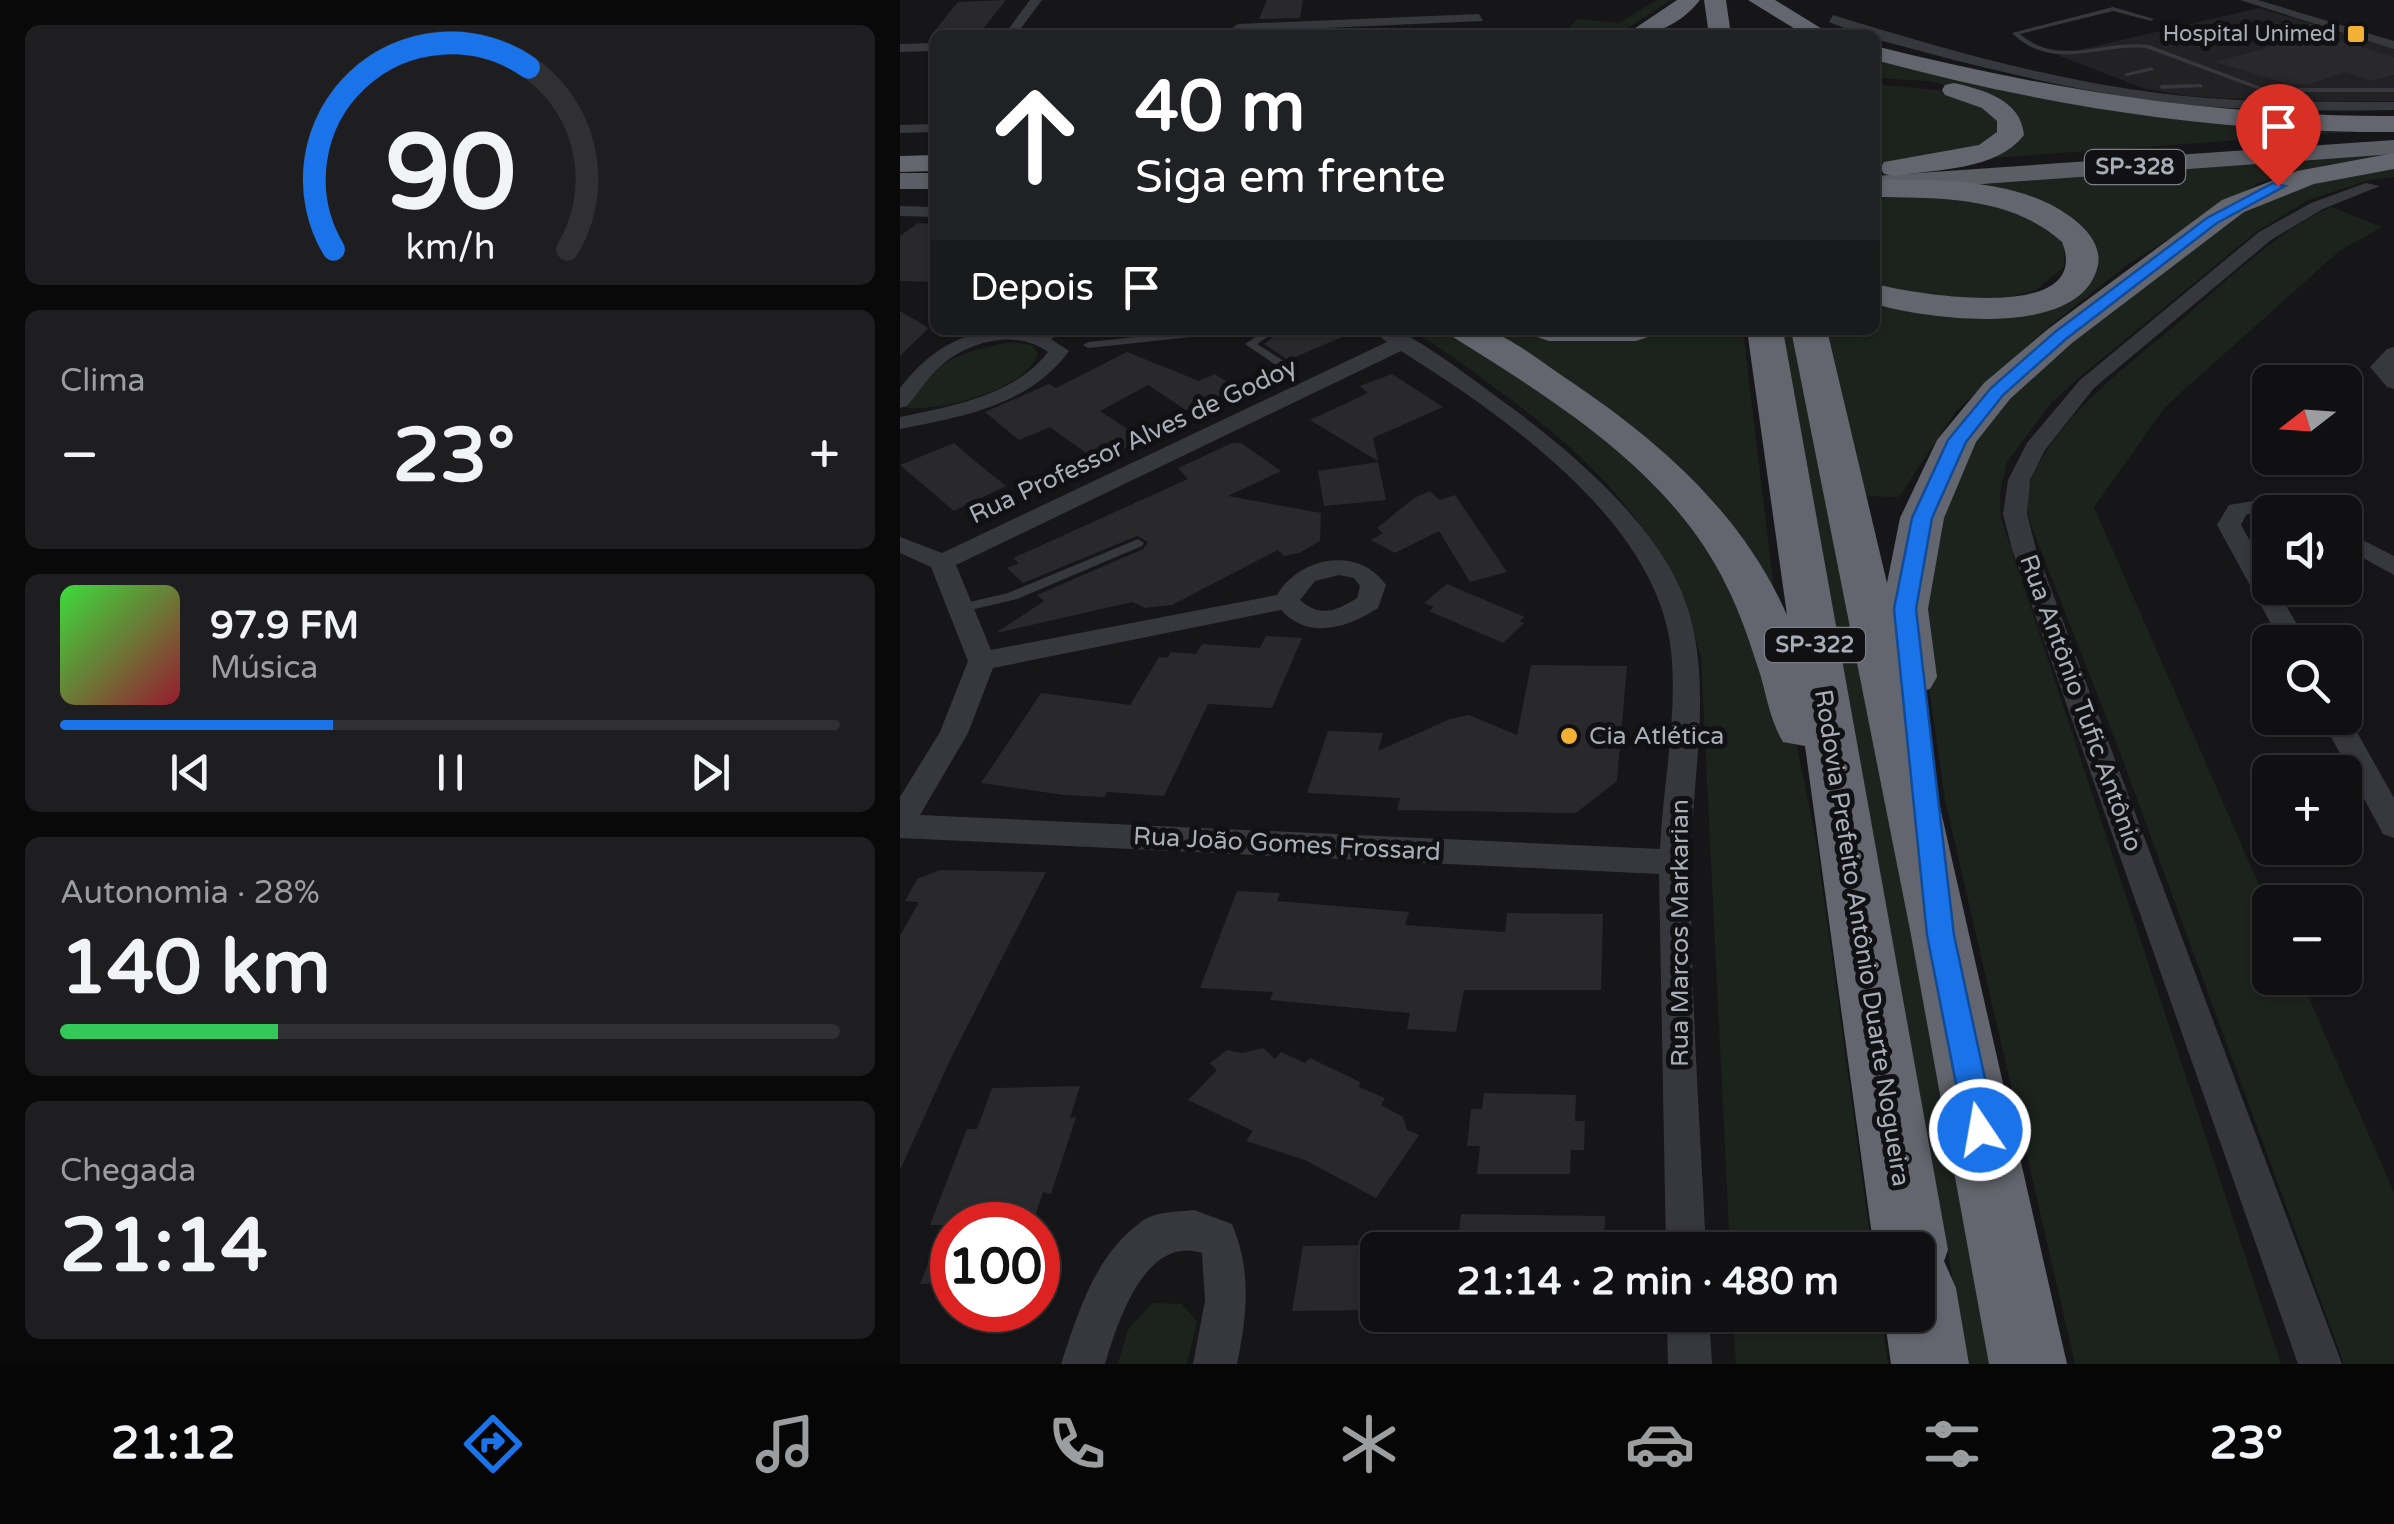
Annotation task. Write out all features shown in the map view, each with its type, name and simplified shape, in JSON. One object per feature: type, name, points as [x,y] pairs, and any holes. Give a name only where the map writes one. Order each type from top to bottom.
[{"type":"highway","points":[[1644,30],[1689,0]]},
{"type":"highway","points":[[1714,0],[1719,30]]},
{"type":"highway","points":[[1748,6],[1827,27]]},
{"type":"highway","points":[[1880,54],[2036,92],[2167,114],[2277,124],[2394,124]]},
{"type":"highway","points":[[1880,81],[1963,92],[1991,103],[2013,126],[2008,139],[1987,152],[1880,170]]},
{"type":"highway","name":"SP-328","points":[[1880,171],[2394,136]]},
{"type":"highway","name":"SP-328","points":[[1880,186],[2394,148]]},
{"type":"highway","points":[[900,166],[930,166]]},
{"type":"highway","points":[[1940,935],[1905,609],[1922,518],[1957,440],[1997,391],[2060,336],[2233,206],[2307,177],[2383,174]]},
{"type":"highway","points":[[900,181],[930,181]]},
{"type":"highway","points":[[1880,186],[1968,194],[2015,204],[2068,231],[2079,244],[2082,258],[2079,273],[2058,292],[2006,307],[1930,308],[1880,295]]},
{"type":"highway","points":[[1473,335],[1564,392],[1642,454],[1716,532],[1738,564],[1783,665],[1865,960]]},
{"type":"highway","name":"Rodovia Prefeito Antônio Duarte Nogueira","points":[[1766,335],[1909,1232]]},
{"type":"highway","name":"SP-322","points":[[1810,335],[2028,1364]]},
{"type":"highway","points":[[1925,1332],[1930,1364]]},
{"type":"street","points":[[1014,30],[1036,0]]},
{"type":"street","points":[[1476,0],[1481,30]]},
{"type":"street","points":[[2246,0],[2394,45]]},
{"type":"street","points":[[1239,26],[1479,18]]},
{"type":"street","points":[[1880,36],[2020,72],[2130,93],[2394,106]]},
{"type":"street","points":[[900,48],[930,47]]},
{"type":"street","points":[[900,129],[930,128]]},
{"type":"street","name":"Rua Antônio Tufic Antônio","points":[[2320,1364],[2024,549],[2015,497],[2035,448],[2088,384],[2264,236],[2383,174]]},
{"type":"street","points":[[900,211],[930,212]]},
{"type":"street","points":[[900,402],[940,355],[1006,335]]},
{"type":"street","points":[[900,423],[1021,387],[1051,367],[1059,351],[1053,335]]},
{"type":"street","name":"Rua Professor Alves de Godoy","points":[[942,562],[1392,336]]},
{"type":"street","name":"Rua Marcos Markarian","points":[[1392,336],[1470,384],[1552,447],[1621,522],[1667,586],[1681,629],[1685,672],[1675,862],[1685,1232]]},
{"type":"street","points":[[2394,354],[2380,367],[2394,383]]},
{"type":"street","points":[[2252,505],[2237,510],[2229,525],[2252,566]]},
{"type":"street","points":[[900,544],[942,562],[982,661],[954,732],[900,824]]},
{"type":"street","points":[[2362,548],[2394,567]]},
{"type":"street","points":[[982,661],[1287,601]]},
{"type":"street","points":[[2343,735],[2394,826]]},
{"type":"street","name":"Rua João Gomes Frossard","points":[[900,824],[1675,862]]},
{"type":"street","points":[[1084,1364],[1100,1312],[1121,1272],[1156,1235],[1194,1230],[1218,1238],[1228,1266],[1227,1313],[1215,1364]]},
{"type":"street","points":[[1689,1332],[1690,1364]]},
{"type":"lane","points":[[2152,19],[2113,9],[2015,33],[2018,38],[2056,54],[2074,55],[2128,44],[2147,46],[2266,90],[2312,100],[2394,90]]},
{"type":"lane","points":[[2279,34],[2323,24]]},
{"type":"lane","points":[[2260,28],[2292,37]]},
{"type":"lane","points":[[2126,74],[2152,70]]},
{"type":"lane","points":[[2266,90],[2312,100],[2347,82],[2383,85],[2394,90]]},
{"type":"lane","points":[[2383,85],[2394,82]]},
{"type":"lane","points":[[2162,87],[2200,86]]},
{"type":"lane","points":[[1088,345],[1181,335]]},
{"type":"lane","points":[[1265,335],[1250,344],[1286,367]]},
{"type":"lane","points":[[962,608],[1012,596],[1138,542]]},
{"type":"shaded area","points":[[1657,0],[1671,0],[1628,28],[1566,30],[1578,19],[1619,23]]},
{"type":"shaded area","points":[[2259,8],[2394,48],[2394,101],[2291,102],[2189,96],[2145,89],[2057,55]]},
{"type":"shaded area","points":[[1880,59],[2129,113],[2252,126],[2394,129],[1963,160],[2019,134],[1966,89],[1927,81],[1880,78]]},
{"type":"shaded area","points":[[1880,84],[1956,92],[2005,120],[1990,147],[1929,161],[1880,166]]},
{"type":"shaded area","points":[[2391,155],[2327,165],[2258,183],[2127,265],[2047,328],[1956,411],[1899,497],[1864,496],[1824,335],[1880,335],[1880,300],[1893,304],[2068,294],[2084,236],[1950,187]]},
{"type":"shaded area","points":[[2394,164],[2394,177],[2369,180],[2308,200],[2256,232],[2051,403],[2007,462],[2000,492],[2001,518],[2281,1364],[2075,1364],[1945,800],[1922,638],[1947,476],[2012,384],[2270,192]]},
{"type":"shaded area","points":[[1880,195],[1951,198],[2000,206],[2045,227],[2064,244],[2064,267],[2036,290],[1992,302],[1880,288]]},
{"type":"shaded area","points":[[2331,207],[2382,227],[2339,251],[2165,407],[2094,507],[2259,885],[2252,885],[2252,995],[2307,995],[2394,1192],[2394,1364],[2344,1364],[2027,506],[2030,482],[2043,457],[2077,412],[2255,256]]},
{"type":"shaded area","points":[[1418,335],[1464,335],[1588,416],[1705,535],[1795,737],[1816,840],[1870,1232],[1729,1232],[1701,657],[1670,574],[1649,538],[1598,474],[1534,417]]},
{"type":"shaded area","points":[[1484,335],[1570,335],[1614,340],[1644,335],[1744,335],[1776,607],[1726,531]]},
{"type":"shaded area","points":[[1784,335],[1797,335],[2000,1364],[1968,1364]]},
{"type":"shaded area","points":[[1013,342],[1032,345],[1038,354],[1016,378],[958,402],[903,407],[922,380],[949,361]]},
{"type":"shaded area","points":[[1152,1303],[1181,1304],[1197,1321],[1187,1364],[1118,1364],[1128,1330]]},
{"type":"shaded area","points":[[1734,1332],[1883,1332],[1888,1364],[1736,1364]]},
{"type":"building","points":[[1006,0],[982,30],[935,30],[958,2]]},
{"type":"building","points":[[1267,0],[1303,0],[1300,18],[1259,19]]},
{"type":"building","points":[[2316,34],[2394,57],[2394,75],[2371,81],[2346,72],[2309,84],[2288,84],[2216,62]]},
{"type":"building","points":[[918,223],[930,224],[930,282],[900,281],[900,236]]},
{"type":"building","points":[[900,311],[929,328],[900,356]]},
{"type":"building","points":[[1276,335],[1347,335],[1288,360],[1264,344]]},
{"type":"building","points":[[1127,352],[1199,381],[1215,374],[1245,394],[1195,416],[1148,385],[1100,411],[1143,439],[1097,461],[1050,427],[1019,440],[985,412],[1049,384],[1056,388]]},
{"type":"building","points":[[1392,374],[1443,407],[1373,438],[1378,461],[1310,420],[1368,393],[1360,386]]},
{"type":"building","points":[[954,443],[1006,486],[954,511],[900,465]]},
{"type":"building","points":[[1232,443],[1241,443],[1281,471],[1228,496],[1321,513],[1320,541],[1299,553],[1284,556],[1278,550],[1172,605],[1145,608],[1132,602],[996,633],[1044,601],[1037,595],[1143,549],[1148,542],[1137,536],[1023,583],[1007,568],[1019,563],[1013,558],[1188,479],[1178,468]]},
{"type":"building","points":[[1378,462],[1386,500],[1324,506],[1318,471]]},
{"type":"building","points":[[1430,491],[1439,500],[1455,495],[1507,572],[1470,582],[1439,531],[1395,553],[1371,540],[1383,533],[1377,528],[1414,498]]},
{"type":"building","points":[[1447,584],[1525,617],[1520,621],[1524,623],[1503,643],[1429,611],[1434,607],[1424,603]]},
{"type":"building","points":[[1266,636],[1302,638],[1272,708],[1208,704],[1164,796],[1107,792],[1105,797],[1064,795],[981,783],[1041,693],[1130,705],[1159,657],[1167,658],[1171,652],[1196,654],[1202,644],[1260,648]]},
{"type":"building","name":"Cia Atlética","points":[[1531,665],[1627,666],[1617,781],[1576,813],[1397,810],[1400,798],[1307,793],[1328,731],[1383,733],[1378,751],[1450,719],[1469,715],[1517,735]]},
{"type":"building","points":[[940,870],[1046,872],[950,1060],[900,1170],[900,936],[919,902],[905,901],[917,879]]},
{"type":"building","points":[[1237,891],[1280,893],[1277,901],[1409,912],[1405,925],[1505,932],[1507,913],[1603,914],[1601,990],[1464,990],[1456,1032],[1407,1029],[1410,1013],[1270,1000],[1273,992],[1200,988]]},
{"type":"building","points":[[1263,1048],[1275,1059],[1281,1052],[1305,1063],[1310,1058],[1360,1082],[1359,1087],[1385,1098],[1381,1105],[1403,1117],[1407,1130],[1419,1135],[1376,1198],[1305,1160],[1246,1141],[1253,1131],[1188,1100],[1217,1070],[1210,1063],[1227,1050],[1242,1053]]},
{"type":"building","points":[[1080,1086],[1070,1118],[1076,1117],[1051,1194],[1043,1192],[1040,1202],[939,1202],[967,1129],[977,1129],[992,1088]]},
{"type":"building","points":[[1484,1093],[1576,1095],[1575,1121],[1585,1121],[1584,1150],[1571,1150],[1570,1174],[1477,1174],[1480,1146],[1467,1146],[1471,1109],[1482,1109]]},
{"type":"building","points":[[1461,1214],[1605,1216],[1605,1232],[1459,1232]]},
{"type":"building","points":[[1360,1245],[1360,1310],[1292,1311],[1303,1246]]},
{"type":"building","points":[[930,1258],[930,1284],[920,1284]]},
{"type":"place","name":"Hospital Unimed","points":[[2356,34]]},
{"type":"place","name":"Cia Atlética","points":[[1569,736]]},
{"type":"route","points":[[1980,1130],[1940,935],[1905,609],[1922,518],[1957,440],[1997,391],[2060,336],[2212,220],[2278,186]]}]
